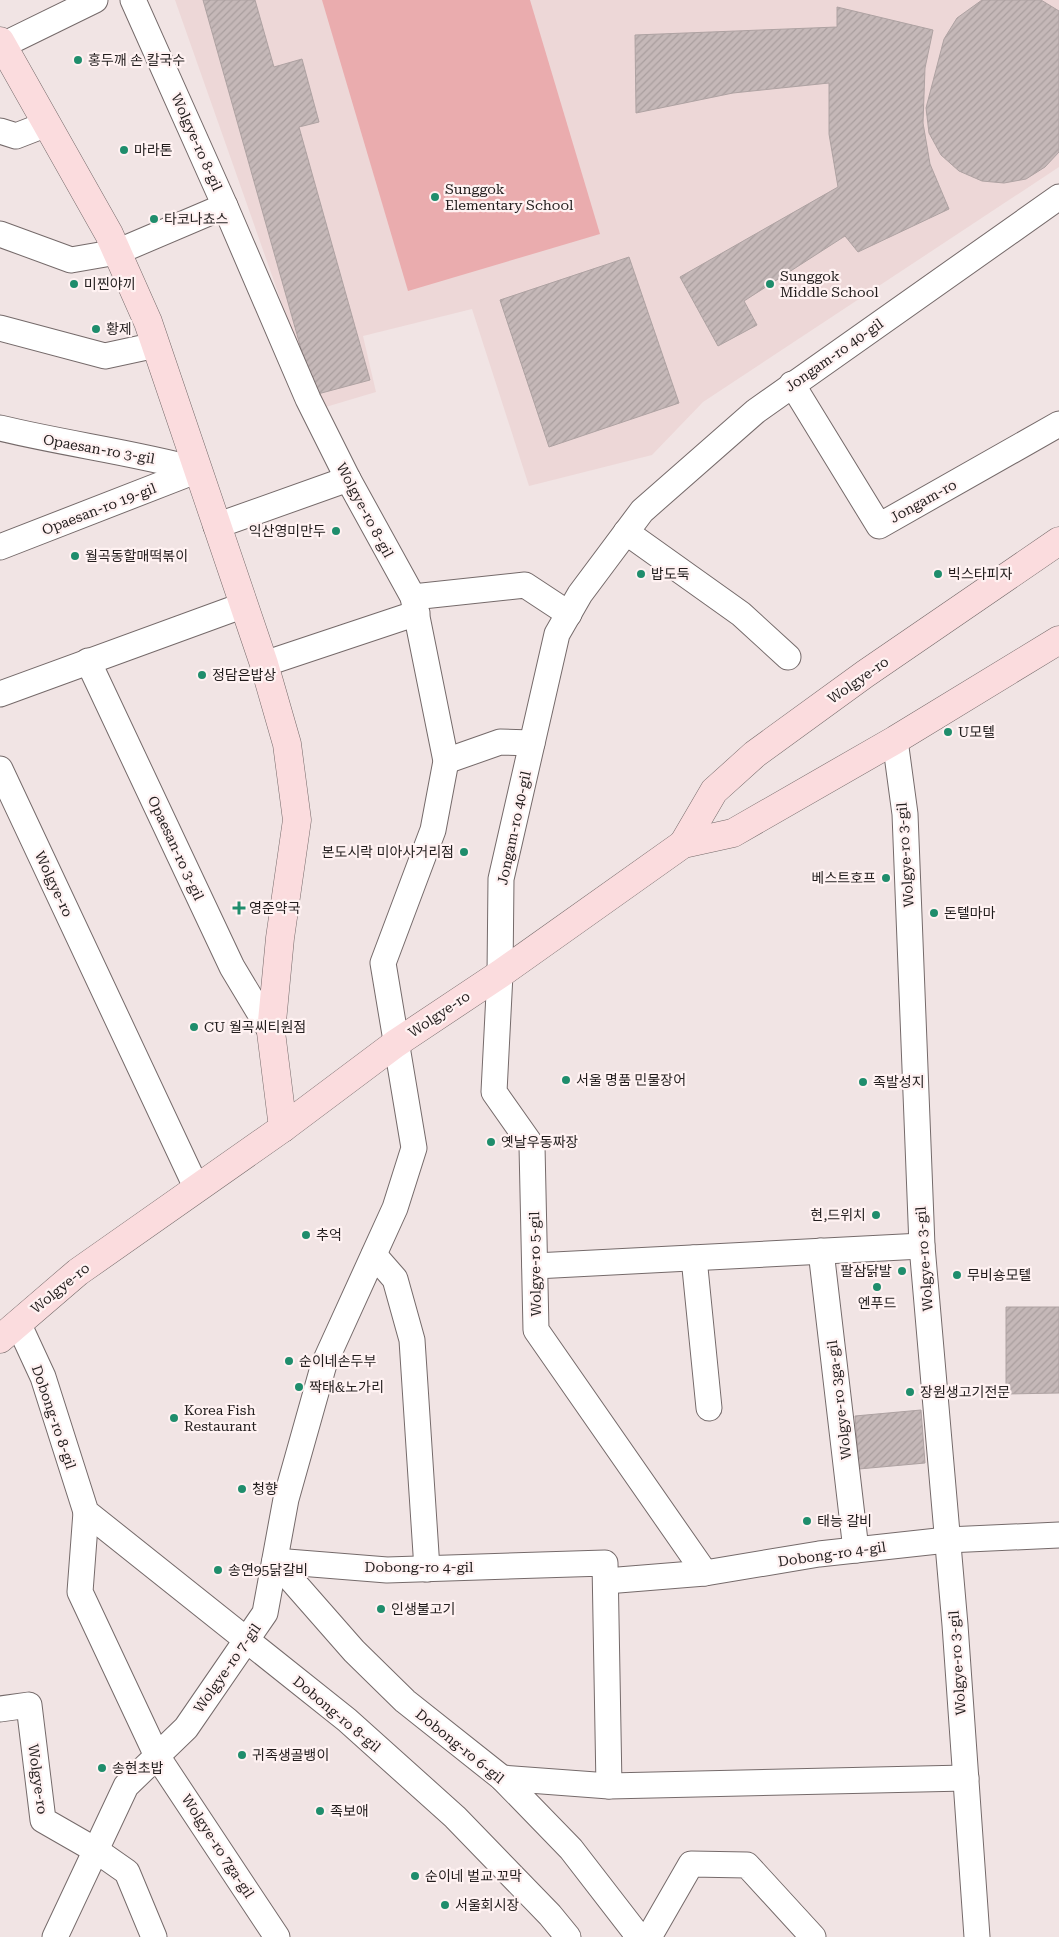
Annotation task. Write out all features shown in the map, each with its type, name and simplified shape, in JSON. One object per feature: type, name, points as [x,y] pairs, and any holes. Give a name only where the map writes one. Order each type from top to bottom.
[{"type":"main road","name":"Opaesan-ro 3-gil","points":[[1,43],[109,234],[156,345],[264,664],[288,744],[298,820],[280,938],[271,1032],[283,1128]]},
{"type":"main road","name":"Wolgye-ro","points":[[683,844],[714,791],[755,754],[866,674],[1059,541]]},
{"type":"main road","name":"Wolgye-ro","points":[[9,1331],[78,1272],[283,1128],[395,1044],[500,974],[683,844],[733,833],[895,740],[1059,640]]},
{"type":"street","name":"Opaesan-ro 3-gil","points":[[1,43],[95,0]]},
{"type":"street","name":"Wolgye-ro 8-gil","points":[[133,0],[225,206],[308,399],[415,605],[446,761],[432,830],[383,963],[395,1044]]},
{"type":"street","points":[[0,130],[16,136],[47,124]]},
{"type":"street","name":"Jongam-ro 40-gil","points":[[500,974],[501,879],[557,634],[580,594],[642,511],[756,411],[1059,198]]},
{"type":"street","points":[[0,234],[71,260],[117,252],[225,206]]},
{"type":"street","points":[[0,328],[105,356],[156,345]]},
{"type":"street","name":"Jongam-ro","points":[[792,384],[879,526],[1059,424]]},
{"type":"street","name":"Opaesan-ro 3-gil","points":[[0,428],[40,438],[146,456],[198,470]]},
{"type":"street","name":"Opaesan-ro 19-gil","points":[[0,548],[198,470]]},
{"type":"street","points":[[216,526],[348,479]]},
{"type":"street","points":[[626,532],[741,614],[788,657]]},
{"type":"street","points":[[264,664],[415,605],[525,585],[569,614]]},
{"type":"street","points":[[0,694],[244,605]]},
{"type":"street","name":"Opaesan-ro 3-gil","points":[[88,661],[232,968],[271,1032]]},
{"type":"street","name":"Wolgye-ro 3-gil","points":[[895,740],[905,814],[922,1246],[966,1778],[977,1937]]},
{"type":"street","points":[[446,761],[500,742],[532,743]]},
{"type":"street","name":"Wolgye-ro","points":[[0,769],[197,1189]]},
{"type":"street","name":"Wolgye-ro 5-gil","points":[[500,974],[494,1092],[532,1146],[536,1330],[705,1573]]},
{"type":"street","name":"Wolgye-ro 7-gil","points":[[55,1937],[126,1786],[186,1728],[265,1613],[286,1499],[324,1364],[395,1208],[414,1148],[395,1044]]},
{"type":"street","points":[[535,1266],[922,1246]]},
{"type":"street","name":"Wolgye-ro 3ga-gil","points":[[821,1251],[856,1550]]},
{"type":"street","points":[[374,1255],[395,1279],[412,1340],[427,1569]]},
{"type":"street","points":[[694,1258],[709,1408]]},
{"type":"street","name":"Dobong-ro 8-gil","points":[[9,1331],[43,1376],[86,1512],[80,1592],[157,1756]]},
{"type":"street","name":"Dobong-ro 8-gil","points":[[86,1512],[347,1720],[455,1817],[550,1915],[568,1937]]},
{"type":"street","name":"Dobong-ro 4-gil","points":[[606,1581],[705,1573],[856,1550],[947,1540],[1059,1535]]},
{"type":"street","name":"Dobong-ro 4-gil","points":[[275,1561],[387,1570],[606,1563],[608,1786]]},
{"type":"street","name":"Dobong-ro 6-gil","points":[[275,1561],[354,1651],[405,1701],[502,1778],[572,1849],[639,1937]]},
{"type":"street","name":"Wolgye-ro","points":[[0,1709],[29,1705],[43,1820],[97,1851]]},
{"type":"street","name":"Wolgye-ro 7ga-gil","points":[[157,1756],[186,1796],[277,1937]]},
{"type":"street","points":[[502,1778],[608,1786],[966,1778]]},
{"type":"street","points":[[97,1851],[127,1872],[154,1937]]},
{"type":"street","points":[[649,1937],[691,1864],[747,1866],[813,1937]]},
{"type":"shaded area","points":[[175,0],[1059,0],[1059,167],[703,402],[652,455],[529,486],[472,309],[363,336],[376,392],[319,409]]},
{"type":"shaded area","points":[[322,0],[530,0],[600,234],[408,291]]},
{"type":"building","points":[[203,0],[255,0],[274,67],[302,59],[319,122],[299,127],[370,380],[314,395]]},
{"type":"building","points":[[982,0],[1041,0],[1059,11],[1059,152],[1045,167],[1026,179],[1004,183],[982,181],[959,171],[941,155],[929,133],[926,108],[944,39],[957,18]]},
{"type":"building","points":[[837,7],[933,30],[925,68],[923,123],[930,164],[949,209],[858,252],[845,236],[744,301],[757,325],[718,346],[680,277],[838,187],[829,134],[829,83],[733,93],[636,113],[635,35],[837,27]]},
{"type":"building","points":[[629,257],[679,403],[549,447],[500,300]]},
{"type":"building","points":[[1006,1307],[1059,1307],[1059,1393],[1006,1394]]},
{"type":"building","points":[[921,1410],[925,1463],[859,1469],[855,1416]]},
{"type":"place","name":"홍두깨 손 칼국수","points":[[78,60]]},
{"type":"place","name":"마라톤","points":[[124,150]]},
{"type":"place","name":"Sunggok Elementary School","points":[[435,197]]},
{"type":"place","name":"타코나쵸스","points":[[154,219]]},
{"type":"place","name":"미찐야끼","points":[[74,284]]},
{"type":"place","name":"Sunggok Middle School","points":[[770,284]]},
{"type":"place","name":"황제","points":[[96,329]]},
{"type":"place","name":"익산영미만두","points":[[336,531]]},
{"type":"place","name":"월곡동할매떡볶이","points":[[75,556]]},
{"type":"place","name":"밥도둑","points":[[641,574]]},
{"type":"place","name":"빅스타피자","points":[[938,574]]},
{"type":"place","name":"정담은밥상","points":[[202,675]]},
{"type":"place","name":"U모텔","points":[[948,732]]},
{"type":"place","name":"본도시락 미아사거리점","points":[[464,852]]},
{"type":"place","name":"베스트호프","points":[[886,878]]},
{"type":"place","name":"영준약국","points":[[239,908]]},
{"type":"place","name":"돈텔마마","points":[[934,913]]},
{"type":"place","name":"CU 월곡씨티원점","points":[[194,1027]]},
{"type":"place","name":"서울 명품 민물장어","points":[[566,1080]]},
{"type":"place","name":"족발성지","points":[[863,1082]]},
{"type":"place","name":"옛날우동짜장","points":[[491,1142]]},
{"type":"place","name":"현,드위치","points":[[876,1215]]},
{"type":"place","name":"추억","points":[[306,1235]]},
{"type":"place","name":"팔삼닭발","points":[[902,1271]]},
{"type":"place","name":"무비숑모텔","points":[[957,1275]]},
{"type":"place","name":"엔푸드","points":[[877,1287]]},
{"type":"place","name":"순이네손두부","points":[[289,1361]]},
{"type":"place","name":"짝태&노가리","points":[[299,1387]]},
{"type":"place","name":"장원생고기전문","points":[[910,1392]]},
{"type":"place","name":"Korea Fish Restaurant","points":[[174,1418]]},
{"type":"place","name":"청향","points":[[242,1489]]},
{"type":"place","name":"태능 갈비","points":[[807,1521]]},
{"type":"place","name":"송연95닭갈비","points":[[218,1570]]},
{"type":"place","name":"인생불고기","points":[[381,1609]]},
{"type":"place","name":"귀족생골뱅이","points":[[242,1755]]},
{"type":"place","name":"송현초밥","points":[[102,1768]]},
{"type":"place","name":"족보애","points":[[320,1811]]},
{"type":"place","name":"순이네 벌교 꼬막","points":[[415,1876]]},
{"type":"place","name":"서울회시장","points":[[445,1905]]}]
